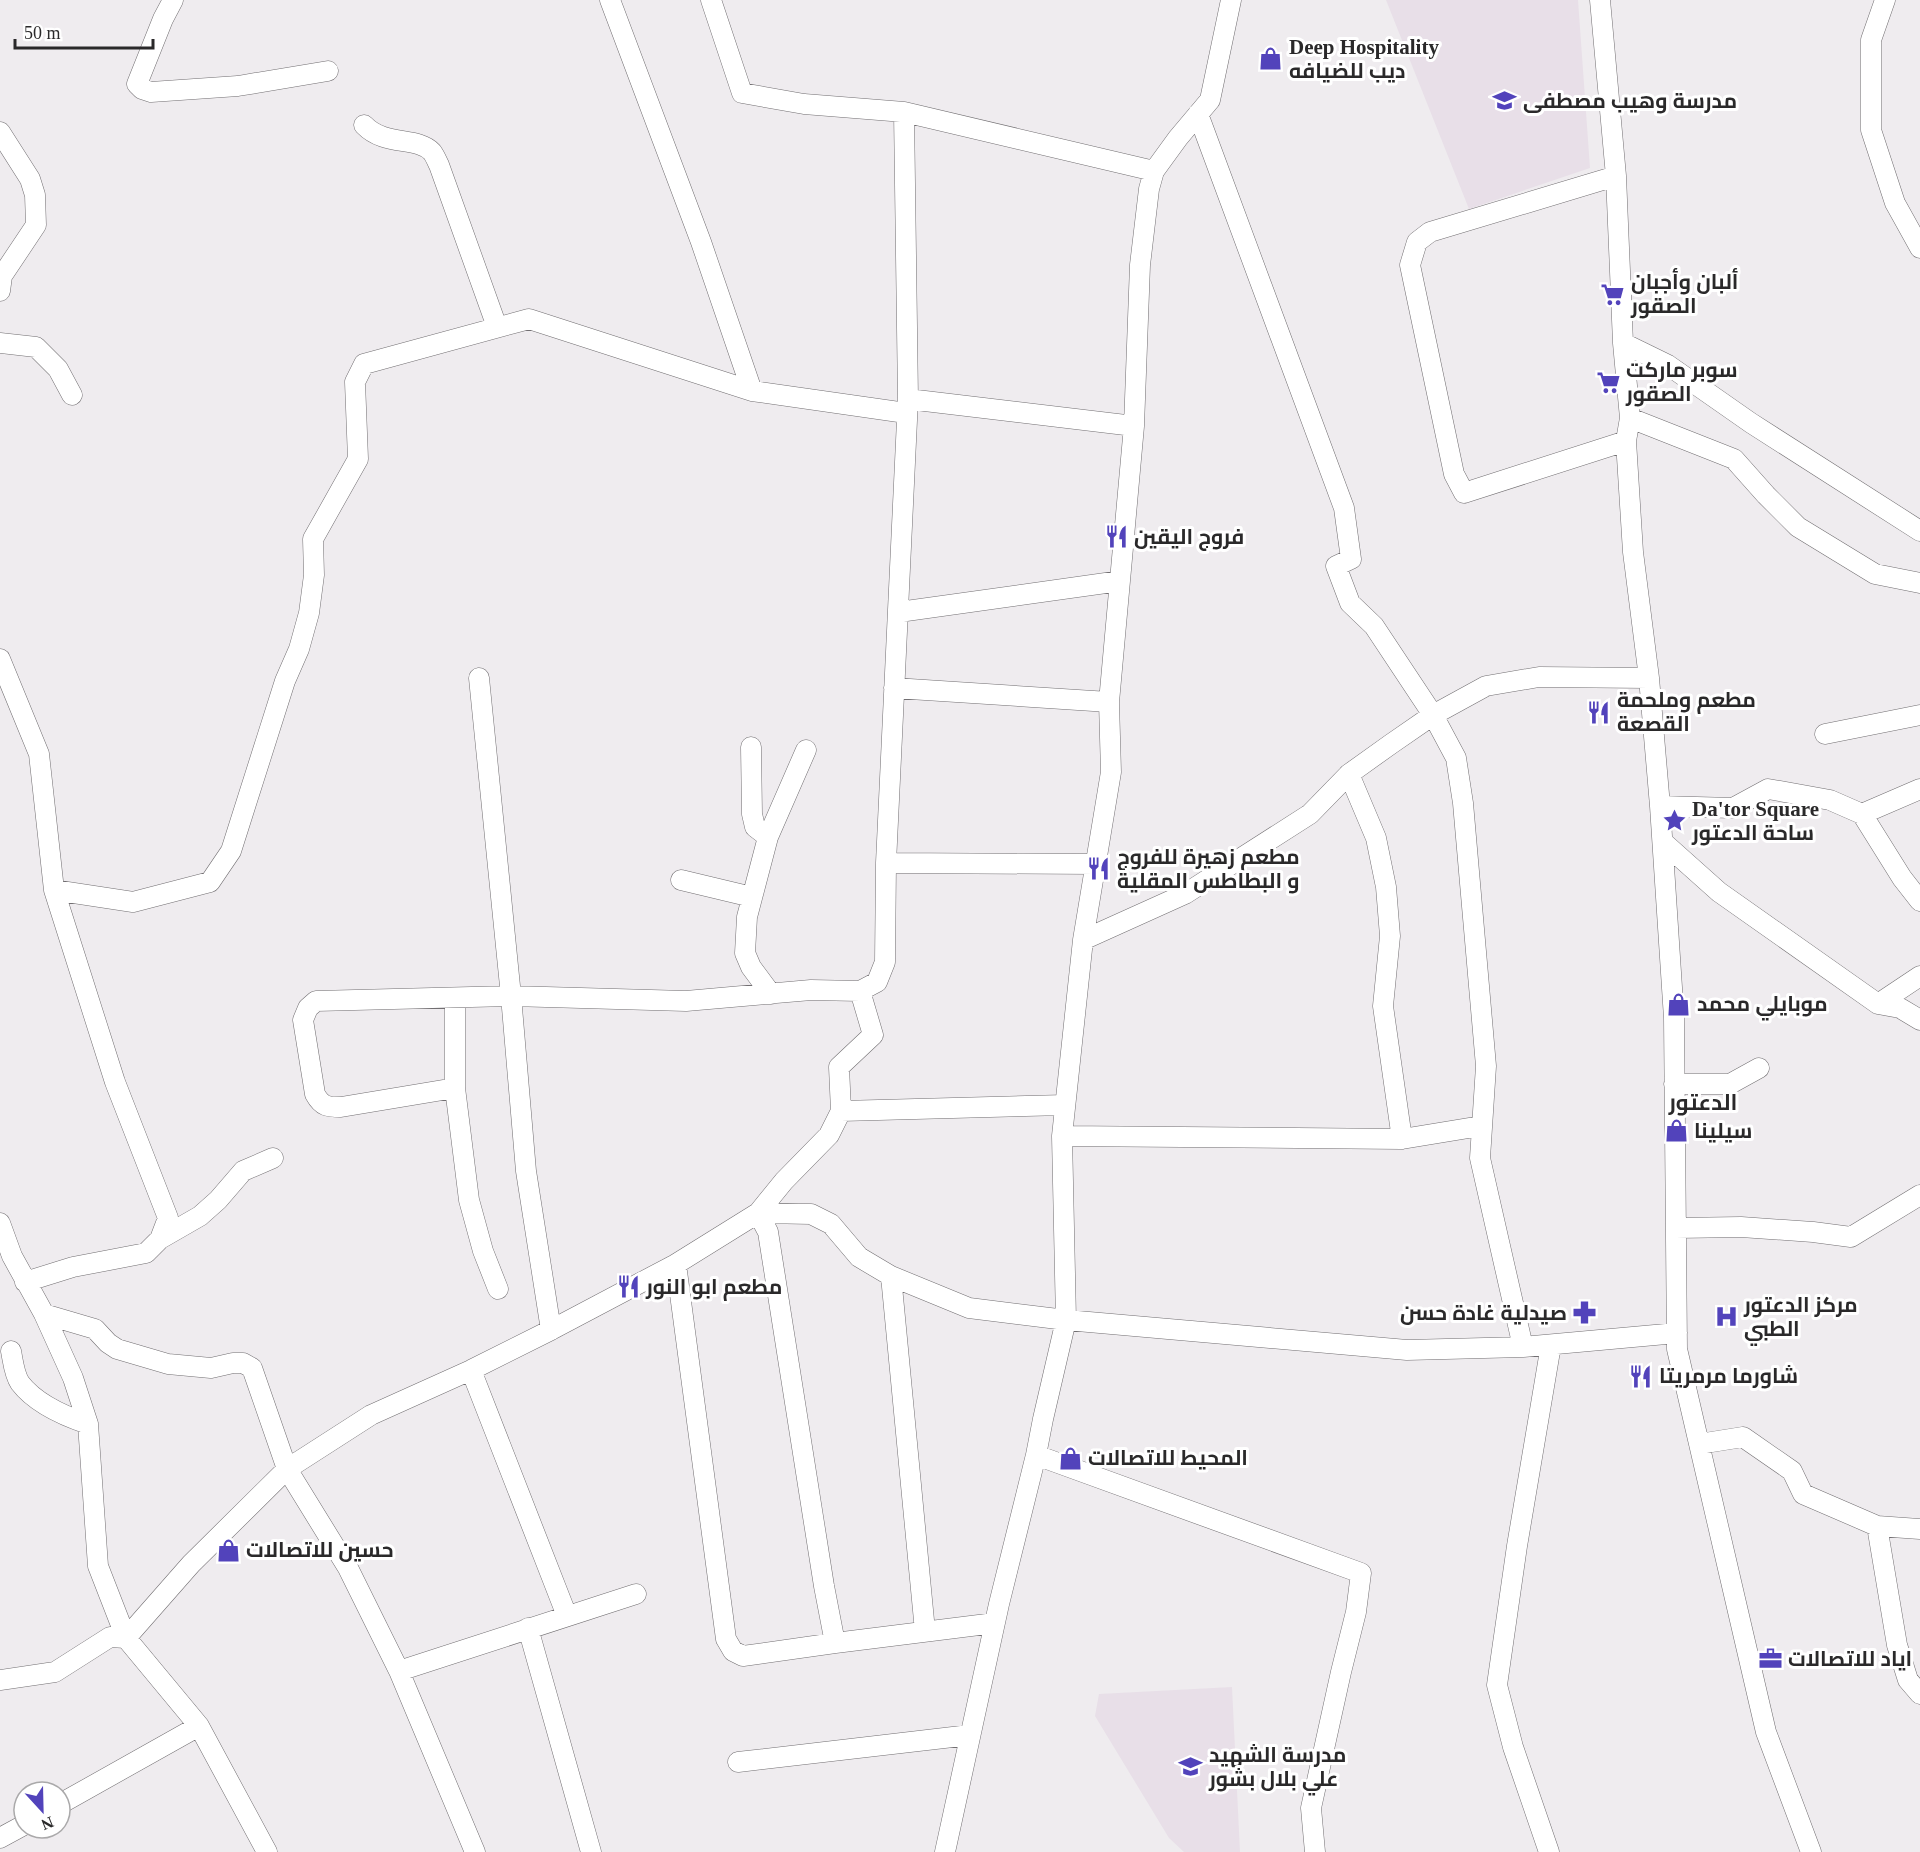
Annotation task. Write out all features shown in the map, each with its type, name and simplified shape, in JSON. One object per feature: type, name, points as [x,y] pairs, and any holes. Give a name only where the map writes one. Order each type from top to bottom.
[{"type":"street","points":[[173,0],[137,84],[142,89],[151,92],[238,86],[328,71]]},
{"type":"street","points":[[610,0],[701,242],[752,390]]},
{"type":"street","points":[[711,0],[742,93],[804,104],[904,112],[1154,171]]},
{"type":"street","points":[[945,1852],[995,1623],[1066,1320],[1062,1136],[1083,940],[1111,772],[1109,702],[1134,426],[1140,265],[1149,189],[1154,171],[1210,100],[1231,0]]},
{"type":"street","points":[[1600,0],[1616,176],[1623,344],[1630,418],[1626,441],[1633,552],[1649,678],[1674,1018],[1677,1349],[1766,1732],[1811,1852]]},
{"type":"street","points":[[1885,0],[1871,40],[1872,130],[1895,203],[1920,248]]},
{"type":"street","points":[[455,1088],[341,1107],[326,1107],[319,1102],[315,1094],[303,1020],[308,1008],[316,1001],[511,996],[686,1001],[811,990],[860,991],[877,982],[885,962],[886,863],[907,406],[904,112]]},
{"type":"street","points":[[1198,114],[1344,508],[1351,559],[1336,566],[1350,603],[1374,626],[1433,715],[1456,758],[1463,803],[1486,1066],[1480,1158],[1523,1347]]},
{"type":"street","points":[[364,125],[372,133],[389,140],[415,143],[431,151],[439,165],[497,327]]},
{"type":"street","points":[[0,132],[30,179],[35,195],[36,225],[2,276],[0,291]]},
{"type":"street","points":[[1616,176],[1430,232],[1417,242],[1410,265],[1454,474],[1464,493],[1626,441]]},
{"type":"street","points":[[54,890],[133,902],[210,882],[231,851],[309,613],[314,575],[313,539],[358,459],[355,382],[364,364],[529,319],[752,390],[1134,426]]},
{"type":"street","points":[[0,343],[36,347],[58,369],[72,395]]},
{"type":"street","points":[[1623,344],[1668,365],[1751,423],[1920,531]]},
{"type":"street","points":[[1630,418],[1734,459],[1798,526],[1875,574],[1920,583]]},
{"type":"street","points":[[899,612],[1120,581]]},
{"type":"street","points":[[0,659],[39,754],[54,890],[115,1082],[168,1218],[160,1239]]},
{"type":"street","points":[[1083,940],[1185,894],[1310,814],[1349,774],[1433,715],[1486,686],[1539,677],[1649,678]]},
{"type":"street","points":[[479,678],[526,1172],[551,1330]]},
{"type":"street","points":[[894,688],[1109,702]]},
{"type":"street","points":[[1825,734],[1920,715]]},
{"type":"street","points":[[751,747],[752,814],[755,827],[768,837]]},
{"type":"street","points":[[771,994],[751,968],[745,953],[747,917],[768,837],[806,750]]},
{"type":"street","points":[[1349,774],[1376,838],[1386,887],[1390,936],[1383,1006],[1402,1139]]},
{"type":"street","points":[[1660,806],[1733,808],[1768,789],[1830,800],[1862,814],[1902,878],[1920,901]]},
{"type":"street","points":[[1862,814],[1920,789]]},
{"type":"street","points":[[1662,842],[1719,892],[1878,1005],[1900,1008],[1920,1020]]},
{"type":"street","points":[[886,863],[1096,864]]},
{"type":"street","points":[[681,880],[753,897]]},
{"type":"street","points":[[1878,1005],[1920,976]]},
{"type":"street","points":[[126,1638],[190,1564],[287,1469],[371,1415],[471,1370],[551,1330],[676,1264],[758,1214],[784,1181],[829,1135],[841,1111],[839,1067],[873,1035],[860,991]]},
{"type":"street","points":[[455,998],[455,1088],[469,1200],[483,1251],[498,1289]]},
{"type":"street","points":[[1674,1084],[1730,1084],[1759,1068]]},
{"type":"street","points":[[841,1111],[1065,1105]]},
{"type":"street","points":[[1062,1136],[1402,1139],[1481,1126]]},
{"type":"street","points":[[25,1282],[73,1267],[146,1252],[160,1239],[200,1216],[218,1200],[243,1171],[273,1158]]},
{"type":"street","points":[[1676,1228],[1741,1227],[1851,1237],[1920,1195]]},
{"type":"street","points":[[758,1214],[811,1214],[831,1224],[859,1257],[891,1276],[969,1308],[1066,1320],[1407,1350],[1523,1347],[1677,1333]]},
{"type":"street","points":[[758,1214],[768,1232],[835,1643]]},
{"type":"street","points":[[0,1223],[12,1256],[44,1314],[73,1378],[88,1424],[98,1566],[126,1638],[199,1726],[267,1852]]},
{"type":"street","points":[[676,1264],[726,1639],[733,1651],[743,1656],[995,1623]]},
{"type":"street","points":[[891,1276],[925,1631]]},
{"type":"street","points":[[44,1314],[95,1329],[117,1349],[168,1364],[211,1368],[243,1363],[252,1368],[287,1469],[348,1568],[399,1671],[475,1852]]},
{"type":"street","points":[[1549,1852],[1513,1747],[1497,1685],[1517,1546],[1551,1345]]},
{"type":"street","points":[[11,1351],[8,1376],[21,1383],[60,1414],[88,1424]]},
{"type":"street","points":[[471,1370],[567,1616]]},
{"type":"street","points":[[1699,1444],[1743,1437],[1792,1471],[1803,1494],[1877,1526],[1920,1528]]},
{"type":"street","points":[[1036,1455],[1361,1573],[1356,1612],[1311,1808],[1315,1852]]},
{"type":"street","points":[[1877,1526],[1897,1645],[1908,1680],[1920,1694]]},
{"type":"street","points":[[399,1671],[636,1594]]},
{"type":"street","points":[[528,1628],[591,1852]]},
{"type":"street","points":[[0,1680],[54,1672],[110,1637],[126,1638]]},
{"type":"street","points":[[72,1797],[199,1726]]},
{"type":"street","points":[[738,1762],[970,1735]]},
{"type":"shaded area","points":[[1386,0],[1578,0],[1590,168],[1469,209]]},
{"type":"shaded area","points":[[1232,1687],[1240,1852],[1184,1852],[1169,1838],[1095,1716],[1099,1694]]},
{"type":"place","name":"Deep Hospitality ديب للضيافه","points":[[1271,59]]},
{"type":"place","name":"مدرسة وهيب مصطفى","points":[[1505,101]]},
{"type":"place","name":"ألبان وأجبان الصقور","points":[[1613,294]]},
{"type":"place","name":"سوبر ماركت الصقور","points":[[1608,382]]},
{"type":"place","name":"فروج اليقين","points":[[1116,537]]},
{"type":"place","name":"مطعم وملحمة القصعة","points":[[1599,712]]},
{"type":"place","name":"Da'tor Square ساحة الدعتور","points":[[1674,821]]},
{"type":"place","name":"مطعم زهيرة للفروج و البطاطس المقلية","points":[[1099,869]]},
{"type":"place","name":"موبايلي محمد","points":[[1679,1004]]},
{"type":"place","name":"سيلينا","points":[[1676,1131]]},
{"type":"place","name":"مطعم ابو النور","points":[[628,1287]]},
{"type":"place","name":"صيدلية غادة حسن","points":[[1585,1313]]},
{"type":"place","name":"مركز الدعتور الطبي","points":[[1726,1317]]},
{"type":"place","name":"شاورما مرمريتا","points":[[1641,1376]]},
{"type":"place","name":"المحيط للاتصالات","points":[[1070,1458]]},
{"type":"place","name":"حسين للاتصالات","points":[[228,1550]]},
{"type":"place","name":"اياد للاتصالات","points":[[1770,1659]]},
{"type":"place","name":"مدرسة الشهيد علي بلال بشور","points":[[1191,1767]]},
{"type":"district","name":"الدعتور","points":[[1703,1102]]}]
